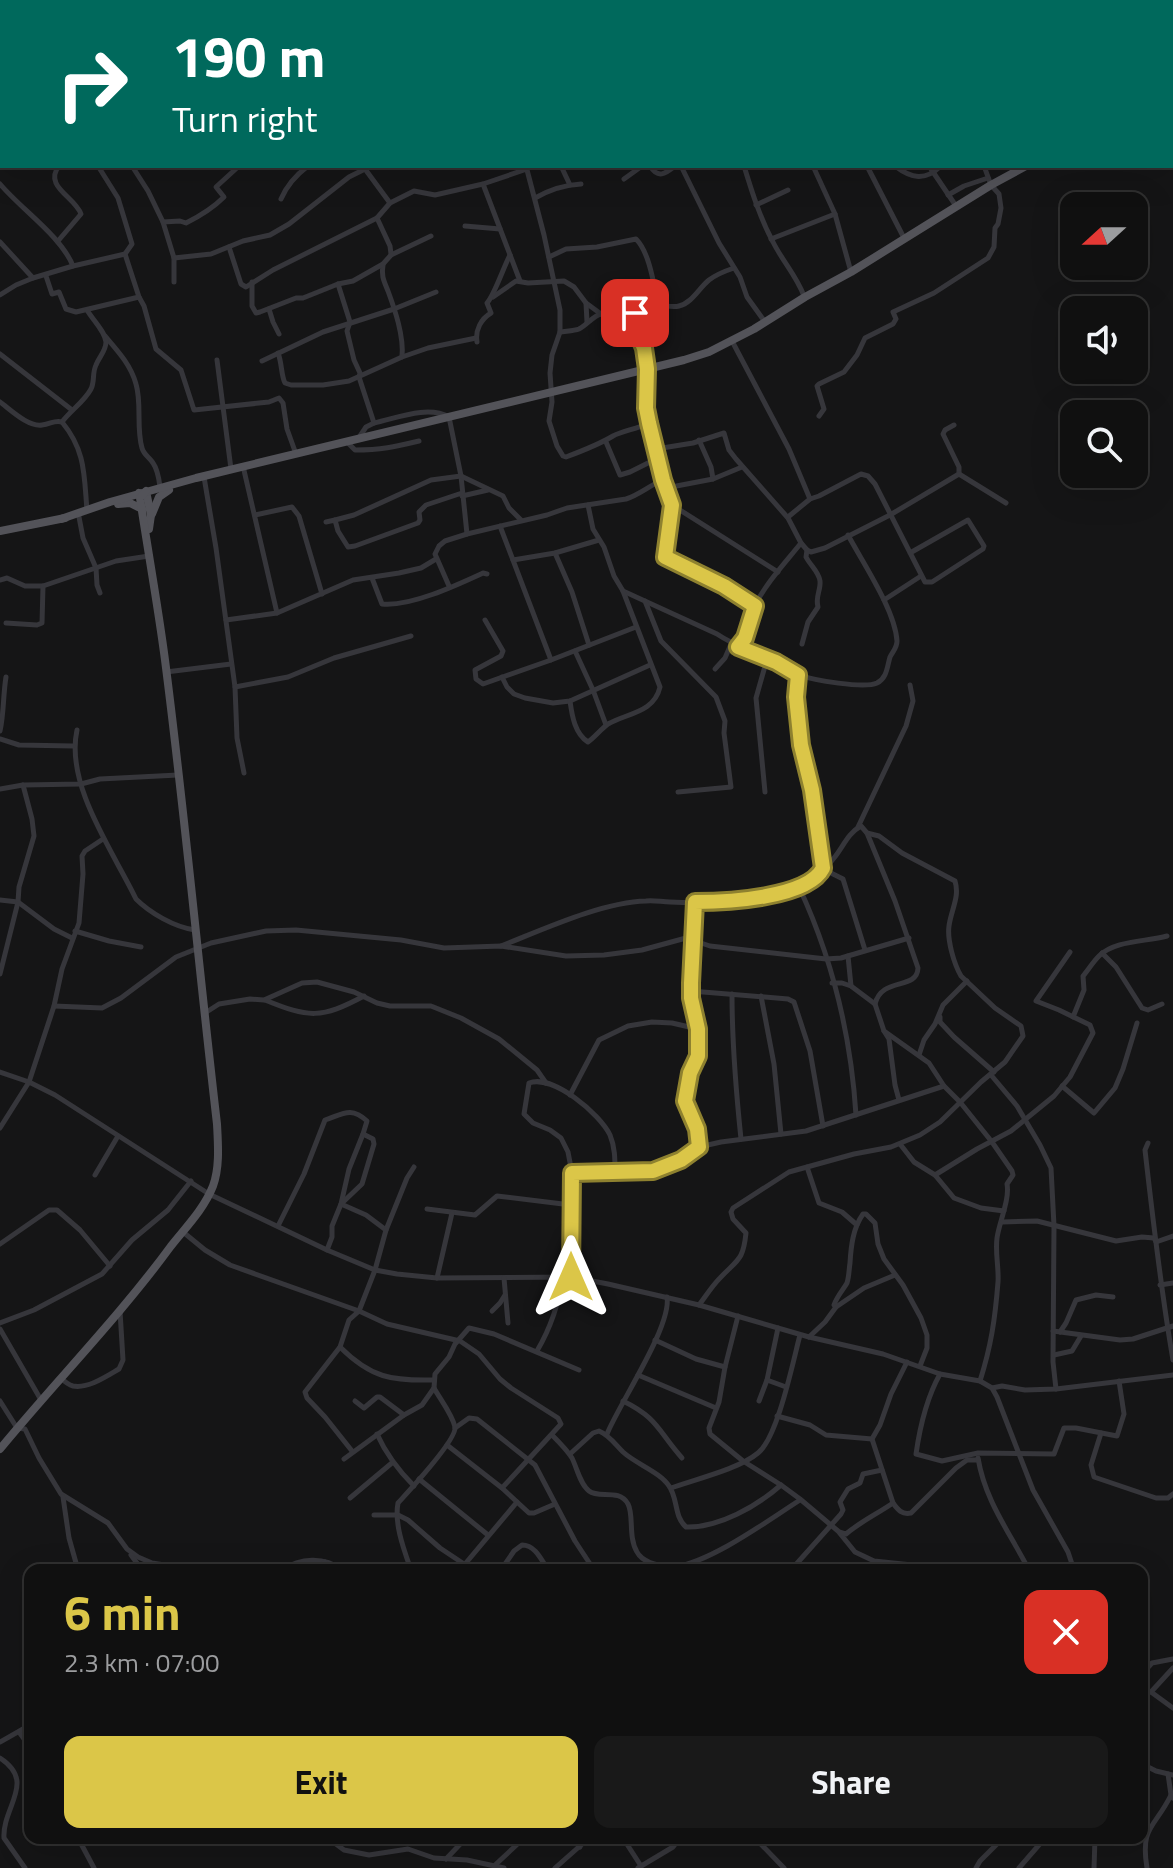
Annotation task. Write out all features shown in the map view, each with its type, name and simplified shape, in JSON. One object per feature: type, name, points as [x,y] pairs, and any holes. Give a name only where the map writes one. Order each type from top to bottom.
[{"type":"main road","points":[[61,519],[243,466],[709,352],[851,272],[990,182],[1022,168]]},
{"type":"main road","points":[[148,538],[151,515],[165,488]]},
{"type":"main road","points":[[0,531],[79,517],[143,494]]},
{"type":"main road","points":[[0,1449],[152,1273],[199,1212],[216,1175],[217,1124],[166,672],[142,509],[143,494]]},
{"type":"main road","points":[[143,494],[151,515]]},
{"type":"main road","points":[[118,504],[130,503],[142,509]]},
{"type":"street","points":[[58,168],[54,179],[81,214],[58,241]]},
{"type":"street","points":[[0,295],[33,278],[125,254],[132,244],[130,236],[118,198],[99,168]]},
{"type":"street","points":[[133,168],[163,222],[174,258],[174,282]]},
{"type":"street","points":[[163,222],[186,223],[211,210],[224,197],[216,187],[237,168]]},
{"type":"street","points":[[174,258],[211,254],[228,246],[270,235],[365,168],[390,203]]},
{"type":"street","points":[[228,246],[241,284],[246,287],[377,218],[390,203],[414,191],[435,195],[483,184],[523,168]]},
{"type":"street","points":[[526,168],[560,310],[560,332],[552,355],[549,421],[563,456],[649,423]]},
{"type":"street","points":[[562,168],[570,185]]},
{"type":"street","points":[[624,179],[639,168]]},
{"type":"street","points":[[651,168],[660,175],[674,168]]},
{"type":"street","points":[[679,168],[747,297],[765,322]]},
{"type":"street","points":[[745,168],[771,239],[805,297]]},
{"type":"street","points":[[814,168],[835,214],[851,272]]},
{"type":"street","points":[[868,168],[904,238]]},
{"type":"street","points":[[898,168],[920,177],[939,168]]},
{"type":"street","points":[[930,168],[956,206]]},
{"type":"street","points":[[819,416],[824,409],[817,388],[819,384],[844,372],[865,338],[895,322],[893,312],[934,293],[988,258],[994,247],[1001,208],[999,194],[985,168]]},
{"type":"street","points":[[281,199],[297,169]]},
{"type":"street","points":[[948,195],[964,186],[990,182]]},
{"type":"street","points":[[0,184],[58,241],[73,266]]},
{"type":"street","points":[[483,184],[518,281]]},
{"type":"street","points":[[535,198],[546,191],[581,184]]},
{"type":"street","points":[[756,205],[788,190]]},
{"type":"street","points":[[771,239],[835,214]]},
{"type":"street","points":[[377,218],[391,255]]},
{"type":"street","points":[[465,226],[500,229]]},
{"type":"street","points":[[252,282],[253,310],[260,312],[353,281],[383,264],[391,255],[431,236]]},
{"type":"street","points":[[549,257],[566,249],[597,247],[636,239],[640,241],[648,261],[658,305]]},
{"type":"street","points":[[0,242],[33,278]]},
{"type":"street","points":[[125,254],[156,349],[181,370],[194,410],[269,402],[279,398],[296,454]]},
{"type":"street","points":[[493,297],[510,255]]},
{"type":"street","points":[[383,264],[381,275],[394,309],[403,348],[402,357]]},
{"type":"street","points":[[658,305],[682,305],[719,273],[734,268]]},
{"type":"street","points":[[46,276],[52,294],[59,292],[66,309],[76,312],[139,297]]},
{"type":"street","points":[[499,276],[528,283],[564,281],[601,314]]},
{"type":"street","points":[[278,353],[285,383],[337,384],[428,348],[477,340],[478,327],[491,313],[487,303],[518,281]]},
{"type":"street","points":[[338,284],[350,322],[347,331],[354,360],[374,423]]},
{"type":"street","points":[[262,361],[350,322],[436,292]]},
{"type":"street","points":[[586,303],[587,323]]},
{"type":"street","points":[[560,332],[579,329],[601,314],[650,311],[658,305]]},
{"type":"street","points":[[269,309],[279,334]]},
{"type":"street","points":[[87,310],[118,351],[137,385],[142,450],[153,463],[165,488]]},
{"type":"street","points":[[635,313],[647,369],[646,408],[672,505],[666,559],[724,586],[755,606]]},
{"type":"street","points":[[62,422],[91,390],[93,371],[106,344],[104,335]]},
{"type":"street","points":[[732,341],[789,449],[810,499]]},
{"type":"street","points":[[0,354],[72,410]]},
{"type":"street","points":[[217,360],[231,470]]},
{"type":"street","points":[[0,402],[32,425],[40,426],[56,420],[70,431],[86,472],[87,510]]},
{"type":"street","points":[[358,439],[366,427],[374,423],[424,413],[449,417],[461,476],[467,534]]},
{"type":"street","points":[[954,425],[943,434],[959,467],[959,474]]},
{"type":"street","points":[[656,449],[724,433],[729,450],[788,518],[801,543],[811,552],[890,515],[959,474]]},
{"type":"street","points":[[699,440],[713,479]]},
{"type":"street","points":[[346,441],[355,450],[386,450],[419,441]]},
{"type":"street","points":[[606,442],[620,475],[658,458]]},
{"type":"street","points":[[243,466],[277,613]]},
{"type":"street","points":[[666,488],[713,479],[742,467]]},
{"type":"street","points":[[788,518],[810,499],[858,474],[865,474],[875,484],[921,576],[925,582],[932,582],[983,549],[983,543],[968,520],[910,553]]},
{"type":"street","points":[[959,474],[1006,503]]},
{"type":"street","points":[[326,522],[354,515],[431,480],[461,476],[503,496],[521,520]]},
{"type":"street","points":[[204,477],[226,620],[235,687],[237,738],[244,773]]},
{"type":"street","points":[[449,586],[435,554],[445,541],[567,508],[634,497],[663,480]]},
{"type":"street","points":[[335,520],[343,541],[348,547],[355,546],[418,523],[419,512],[426,505],[462,494],[490,490]]},
{"type":"street","points":[[570,701],[579,733],[585,741],[590,741],[606,725],[648,707],[658,696],[659,683],[623,591],[593,529],[588,505]]},
{"type":"street","points":[[672,505],[778,572]]},
{"type":"street","points":[[254,516],[292,507],[299,516],[322,594]]},
{"type":"street","points":[[79,517],[83,538],[96,568],[100,593]]},
{"type":"street","points":[[500,526],[551,660]]},
{"type":"street","points":[[623,591],[798,675],[865,686],[879,682],[886,674],[897,639],[884,600],[848,535]]},
{"type":"street","points":[[513,560],[555,553],[599,540]]},
{"type":"street","points":[[738,647],[745,638],[755,606],[769,580],[801,543]]},
{"type":"street","points":[[802,644],[808,622],[818,607],[816,599],[821,583],[806,557],[807,550]]},
{"type":"street","points":[[555,553],[572,592],[589,645]]},
{"type":"street","points":[[0,580],[7,578],[25,586],[43,586],[116,561],[150,555]]},
{"type":"street","points":[[226,620],[277,613],[353,580],[421,568],[436,559]]},
{"type":"street","points":[[372,578],[382,604],[388,605],[428,596],[487,574]]},
{"type":"street","points":[[884,600],[921,576]]},
{"type":"street","points":[[6,623],[42,623],[43,586]]},
{"type":"street","points":[[645,601],[661,641],[716,697],[725,721],[731,787],[678,792]]},
{"type":"street","points":[[485,620],[503,651],[501,656],[477,668],[474,673],[478,682],[483,684],[636,627]]},
{"type":"street","points":[[235,687],[288,677],[334,658],[411,636]]},
{"type":"street","points":[[715,669],[725,658],[731,644]]},
{"type":"street","points":[[575,651],[606,725]]},
{"type":"street","points":[[765,792],[756,698],[767,659]]},
{"type":"street","points":[[166,672],[231,664]]},
{"type":"street","points":[[502,677],[514,694],[553,703],[570,701],[650,665]]},
{"type":"street","points":[[798,675],[796,697],[801,745],[812,790],[822,871]]},
{"type":"street","points":[[0,731],[6,677]]},
{"type":"street","points":[[501,946],[588,913],[621,904],[646,900],[729,902],[808,884],[835,857],[857,827],[906,726],[913,701],[910,685]]},
{"type":"street","points":[[77,730],[73,746],[81,784],[103,839],[136,899],[178,925],[195,930]]},
{"type":"street","points":[[0,739],[19,745],[73,746]]},
{"type":"street","points":[[0,789],[178,775]]},
{"type":"street","points":[[0,974],[34,836],[23,785]]},
{"type":"street","points":[[857,827],[864,828],[867,833],[918,968],[918,975],[913,980],[889,986],[876,998],[875,1004],[889,1039],[899,1100]]},
{"type":"street","points":[[699,1305],[720,1277],[742,1256],[746,1233],[733,1219],[733,1208],[789,1172],[900,1144],[920,1135],[940,1122],[1005,1062],[1023,1036],[1021,1026],[995,1008],[957,969],[949,938],[949,925],[958,891],[955,881],[902,853],[879,836],[867,833]]},
{"type":"street","points":[[0,1128],[29,1082],[54,1006],[62,969],[79,923],[82,856],[103,839]]},
{"type":"street","points":[[822,871],[843,879],[865,950]]},
{"type":"street","points":[[799,887],[812,916],[844,1022],[856,1115]]},
{"type":"street","points":[[0,900],[18,902],[54,929],[141,947]]},
{"type":"street","points":[[695,902],[691,991],[698,1029],[698,1056],[690,1073],[685,1101],[697,1129],[699,1147]]},
{"type":"street","points":[[54,1006],[102,1008],[176,957],[211,943],[266,931],[296,930],[401,940],[444,948],[501,946],[566,956],[642,950],[686,938],[710,946],[826,959],[848,956],[909,938]]},
{"type":"street","points":[[1073,1017],[1084,990],[1083,976],[1102,953],[1128,942],[1167,936]]},
{"type":"street","points":[[935,1175],[1011,1131],[1054,1096],[1070,1077],[1093,1033],[1090,1025],[1036,1001],[1070,952]]},
{"type":"street","points":[[1102,953],[1116,967],[1142,1008],[1148,1010],[1162,1004]]},
{"type":"street","points":[[848,956],[851,986]]},
{"type":"street","points":[[919,1055],[943,1005],[967,981]]},
{"type":"street","points":[[205,1013],[219,1004],[264,1000],[302,983],[317,982],[377,1003],[431,1006],[461,1018],[499,1039],[537,1070],[546,1083]]},
{"type":"street","points":[[832,983],[851,986],[875,1004]]},
{"type":"street","points":[[691,991],[761,996],[794,1002],[810,1051],[823,1126]]},
{"type":"street","points":[[732,994],[732,1035],[741,1139]]},
{"type":"street","points":[[264,1000],[294,1012],[320,1014],[364,996]]},
{"type":"street","points":[[761,996],[774,1064],[781,1134]]},
{"type":"street","points":[[941,1011],[940,1022],[992,1074],[1017,1106],[1051,1168],[1056,1389]]},
{"type":"street","points":[[570,1095],[599,1040],[628,1026],[652,1022],[698,1029]]},
{"type":"street","points":[[1062,1086],[1094,1113],[1115,1088],[1137,1023]]},
{"type":"street","points":[[884,1031],[929,1063],[944,1086],[991,1141],[1013,1175],[1007,1184],[1009,1193],[1003,1206],[996,1242],[998,1279],[994,1327],[980,1381]]},
{"type":"street","points":[[0,1072],[55,1095],[209,1194],[375,1270],[437,1278],[571,1277],[699,1305],[800,1335],[883,1354],[940,1374],[980,1381],[992,1388],[997,1397],[1033,1490],[1072,1564]]},
{"type":"street","points":[[571,1277],[572,1173],[566,1145],[561,1138],[533,1123],[524,1114],[529,1083],[546,1083],[570,1095],[596,1116],[613,1142],[615,1172]]},
{"type":"street","points":[[572,1173],[653,1171],[681,1160],[699,1147],[806,1131],[944,1086]]},
{"type":"street","points":[[278,1226],[304,1174],[325,1120],[350,1111],[360,1115],[367,1121],[349,1169],[327,1250]]},
{"type":"street","points":[[341,1204],[362,1184],[374,1144],[373,1139],[363,1134]]},
{"type":"street","points":[[95,1175],[118,1136]]},
{"type":"street","points":[[1148,1143],[1145,1150],[1151,1216],[1173,1360]]},
{"type":"street","points":[[900,1144],[914,1162],[935,1175],[954,1198],[981,1208],[1004,1211]]},
{"type":"street","points":[[352,1451],[305,1392],[340,1347],[349,1320],[359,1311],[386,1230],[414,1167]]},
{"type":"street","points":[[807,1167],[819,1203],[842,1212],[857,1225]]},
{"type":"street","points":[[41,1401],[0,1326],[102,1274],[132,1240],[168,1210],[191,1181]]},
{"type":"street","points":[[427,1209],[478,1214],[493,1198],[502,1196],[571,1205]]},
{"type":"street","points":[[341,1204],[366,1215],[386,1230]]},
{"type":"street","points":[[0,1244],[49,1210],[57,1210],[80,1230],[110,1266]]},
{"type":"street","points":[[437,1278],[452,1213]]},
{"type":"street","points":[[836,1307],[835,1301],[846,1284],[857,1225],[866,1214],[875,1223],[884,1259],[921,1318],[927,1335],[927,1348],[920,1366]]},
{"type":"street","points":[[1002,1222],[1037,1221],[1116,1241],[1150,1237],[1156,1242]]},
{"type":"street","points":[[183,1232],[230,1265],[387,1324],[460,1341],[479,1354],[500,1379],[558,1418],[561,1424],[502,1488]]},
{"type":"street","points":[[1156,1242],[1173,1236]]},
{"type":"street","points":[[809,1337],[836,1307],[864,1288],[895,1275]]},
{"type":"street","points":[[537,1351],[555,1317],[562,1277]]},
{"type":"street","points":[[504,1278],[508,1323]]},
{"type":"street","points":[[1160,1285],[1173,1283]]},
{"type":"street","points":[[492,1311],[505,1294]]},
{"type":"street","points":[[1056,1332],[1066,1323],[1076,1300],[1096,1295],[1113,1297]]},
{"type":"street","points":[[607,1434],[655,1340],[667,1311],[667,1297]]},
{"type":"street","points":[[61,1378],[69,1385],[76,1386],[103,1378],[119,1369],[123,1360],[120,1310]]},
{"type":"street","points":[[738,1316],[708,1431],[746,1463],[800,1499],[838,1531],[855,1552],[874,1561],[903,1564]]},
{"type":"street","points":[[1056,1332],[1082,1338],[1133,1339],[1170,1327]]},
{"type":"street","points":[[344,1459],[422,1405],[434,1384],[435,1374],[469,1328],[494,1334],[579,1370]]},
{"type":"street","points":[[759,1401],[767,1380],[778,1328]]},
{"type":"street","points":[[671,1488],[746,1463],[761,1451],[773,1433],[800,1335]]},
{"type":"street","points":[[1054,1355],[1072,1351],[1082,1338]]},
{"type":"street","points":[[655,1340],[696,1359],[725,1367]]},
{"type":"street","points":[[340,1347],[353,1359],[386,1377],[434,1384]]},
{"type":"street","points":[[907,1362],[872,1439],[893,1503],[899,1512],[911,1513],[956,1468],[978,1457]]},
{"type":"street","points":[[940,1374],[919,1429],[916,1454],[942,1461],[1054,1454],[1064,1428],[1117,1436],[1124,1414],[1119,1381]]},
{"type":"street","points":[[638,1375],[716,1408]]},
{"type":"street","points":[[992,1388],[1056,1389],[1173,1375]]},
{"type":"street","points":[[767,1380],[786,1387]]},
{"type":"street","points":[[409,1564],[396,1508],[453,1437],[455,1428],[434,1384]]},
{"type":"street","points":[[997,1397],[1002,1386]]},
{"type":"street","points":[[355,1401],[364,1408],[380,1397],[404,1415]]},
{"type":"street","points":[[0,1401],[17,1428],[25,1429],[64,1498],[69,1538],[76,1564]]},
{"type":"street","points":[[623,1401],[651,1418],[682,1458]]},
{"type":"street","points":[[777,1416],[810,1425],[826,1435],[872,1439]]},
{"type":"street","points":[[455,1428],[469,1418],[477,1419],[529,1459],[540,1473],[590,1564]]},
{"type":"street","points":[[570,1454],[593,1433],[599,1431],[607,1434],[624,1453],[662,1478],[671,1488],[682,1525],[708,1525],[748,1509],[781,1485]]},
{"type":"street","points":[[1101,1433],[1091,1465],[1094,1477],[1156,1498],[1168,1498],[1173,1494]]},
{"type":"street","points":[[377,1434],[393,1462],[414,1486]]},
{"type":"street","points":[[552,1435],[570,1454],[589,1492],[597,1495],[605,1493],[626,1500],[638,1554],[644,1560],[658,1564]]},
{"type":"street","points":[[447,1445],[531,1514],[555,1504]]},
{"type":"street","points":[[978,1457],[992,1506],[1026,1564]]},
{"type":"street","points":[[350,1498],[393,1462]]},
{"type":"street","points":[[799,1564],[843,1510],[840,1502],[848,1489],[860,1483],[863,1474],[882,1470]]},
{"type":"street","points":[[419,1479],[488,1535]]},
{"type":"street","points":[[61,1494],[108,1523],[138,1564]]},
{"type":"street","points":[[691,1564],[729,1546],[800,1499]]},
{"type":"street","points":[[65,1510],[74,1502]]},
{"type":"street","points":[[464,1564],[517,1502]]},
{"type":"street","points":[[838,1531],[846,1534],[893,1503]]},
{"type":"street","points":[[374,1515],[398,1515],[408,1520],[459,1564]]},
{"type":"street","points":[[505,1564],[522,1545],[535,1550],[544,1564]]},
{"type":"street","points":[[127,1549],[158,1564]]},
{"type":"street","points":[[292,1564],[316,1560],[333,1564]]},
{"type":"street","points":[[1148,1667],[1152,1663],[1173,1659]]},
{"type":"street","points":[[1151,1692],[1173,1668]]},
{"type":"street","points":[[1148,1691],[1173,1708]]},
{"type":"street","points":[[0,1742],[24,1729]]},
{"type":"street","points":[[19,1732],[24,1739]]},
{"type":"street","points":[[0,1758],[13,1770],[18,1782],[4,1838],[25,1868]]},
{"type":"street","points":[[1148,1766],[1171,1775],[1172,1797],[1148,1830]]},
{"type":"street","points":[[82,1844],[94,1868]]},
{"type":"street","points":[[336,1844],[344,1850],[369,1855],[408,1849],[434,1858],[467,1860],[504,1868]]},
{"type":"street","points":[[446,1860],[461,1844]]},
{"type":"street","points":[[494,1866],[515,1844]]},
{"type":"street","points":[[577,1844],[580,1847]]},
{"type":"street","points":[[555,1868],[583,1844]]},
{"type":"street","points":[[627,1844],[640,1867],[675,1844]]},
{"type":"street","points":[[761,1844],[784,1868]]},
{"type":"street","points":[[976,1868],[998,1844]]},
{"type":"street","points":[[1019,1868],[1040,1844]]},
{"type":"street","points":[[1094,1868],[1095,1844]]},
{"type":"street","points":[[1145,1844],[1147,1868]]},
{"type":"route","points":[[571,1277],[572,1173],[653,1171],[681,1160],[699,1147],[697,1129],[685,1101],[690,1073],[698,1056],[698,1029],[691,998],[695,902],[729,902],[785,891],[808,884],[823,868],[812,790],[801,745],[796,697],[798,675],[776,662],[738,647],[745,638],[755,606],[724,586],[665,557],[672,505],[646,408],[647,369],[635,313]]}]
